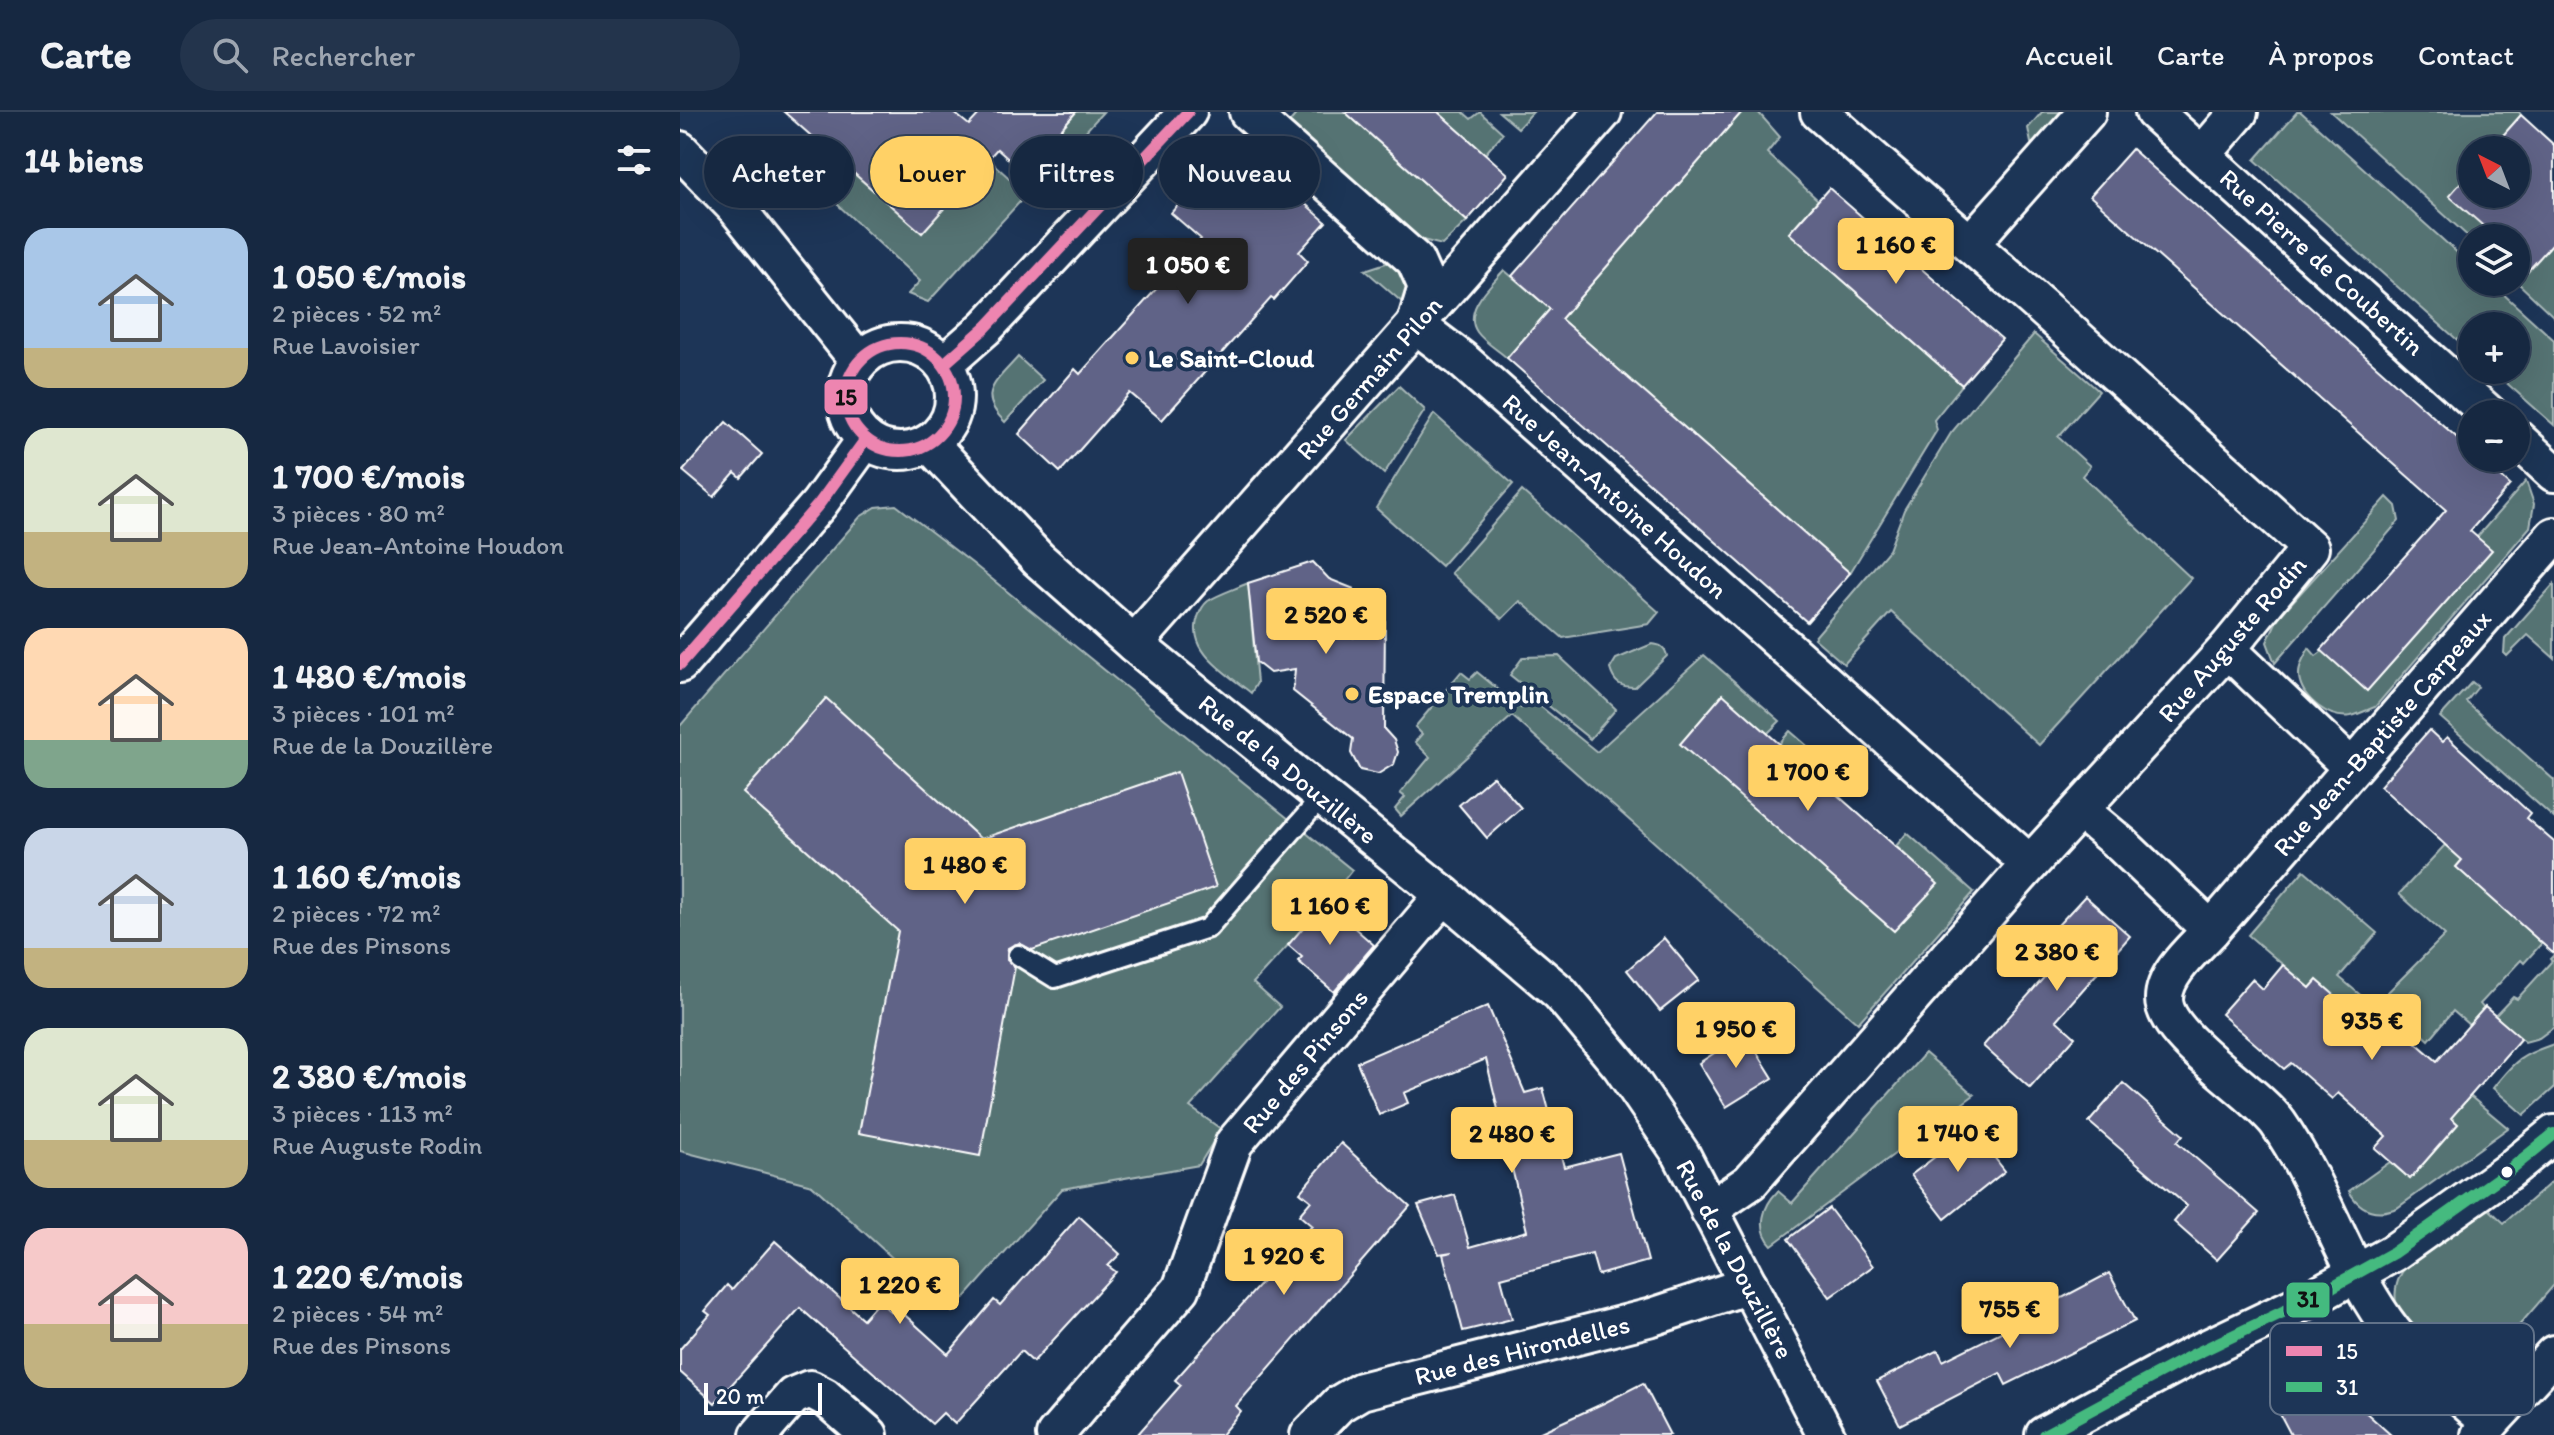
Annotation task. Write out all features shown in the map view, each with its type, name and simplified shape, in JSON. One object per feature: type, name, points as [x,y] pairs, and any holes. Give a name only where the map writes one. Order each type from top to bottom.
[{"type":"street","points":[[944,364],[986,327],[1188,112]]},
{"type":"street","points":[[1248,112],[1415,260],[1427,287],[1416,325]]},
{"type":"street","name":"Rue Germain Pilon","points":[[1134,644],[1603,112]]},
{"type":"street","name":"Rue Auguste Rodin","points":[[1709,1210],[1750,1182],[2030,864],[2227,649],[2310,548],[1819,112]]},
{"type":"street","points":[[1970,244],[2087,112]]},
{"type":"street","name":"Rue Pierre de Coubertin","points":[[2154,112],[2474,400]]},
{"type":"street","points":[[2203,154],[2239,112]]},
{"type":"street","points":[[680,150],[737,209],[859,361]]},
{"type":"street","name":"Rue Jean-Antoine Houdon","points":[[1416,325],[1461,359],[2030,864]]},
{"type":"street","points":[[907,343],[924,348],[944,364],[954,388],[952,413],[939,435],[929,443],[906,451],[879,447],[866,439],[851,418],[846,392],[859,361],[881,346],[907,343]]},
{"type":"street","points":[[680,664],[819,504],[866,439]]},
{"type":"street","name":"Rue de la Douzillère","points":[[929,443],[1038,559],[1134,644],[1560,993],[1621,1066],[1681,1154],[1826,1435]]},
{"type":"street","points":[[2530,451],[2554,473]]},
{"type":"street","name":"Rue Jean-Baptiste Carpeaux","points":[[2386,1323],[2355,1273],[2334,1225],[2278,1123],[2177,1029],[2164,1000],[2168,984],[2179,966],[2554,536]]},
{"type":"street","points":[[2227,649],[2351,767]]},
{"type":"street","points":[[2080,810],[2123,846],[2211,930]]},
{"type":"street","name":"Rue des Pinsons","points":[[1055,1435],[1181,1289],[1234,1143],[1444,895]]},
{"type":"street","points":[[2044,1435],[2191,1356],[2312,1298],[2393,1253],[2507,1172],[2554,1134]]},
{"type":"street","name":"Rue des Hirondelles","points":[[1309,1435],[1339,1404],[1361,1391],[1652,1317],[1749,1285]]},
{"type":"street","points":[[2534,1376],[2554,1354]]},
{"type":"street","points":[[759,1435],[793,1396],[810,1389],[825,1397],[869,1435]]},
{"type":"lane","points":[[1018,955],[1055,978],[1208,928],[1322,797]]},
{"type":"green space","points":[[1076,112],[1103,112],[1081,136],[1055,136]]},
{"type":"green space","points":[[1298,112],[1345,112],[1467,221],[1442,245],[1415,238],[1320,154],[1320,136],[1299,136],[1287,125]]},
{"type":"green space","points":[[1438,112],[1463,112],[1471,119],[1480,112],[1503,133],[1485,154]]},
{"type":"green space","points":[[1499,112],[1533,112],[1518,128]]},
{"type":"green space","points":[[1742,112],[1758,112],[1780,137],[1767,153],[1818,200],[1789,233],[1962,385],[1934,420],[1937,430],[1850,573],[1561,319]]},
{"type":"green space","points":[[2042,112],[2068,112],[2040,150],[2031,143],[2028,128]]},
{"type":"green space","points":[[2297,112],[2301,112],[2458,253],[2458,296],[2505,296],[2523,312],[2458,312],[2458,341],[2255,160]]},
{"type":"green space","points":[[2331,112],[2519,112],[2521,115],[2502,136],[2458,136],[2458,186],[2450,195],[2458,202],[2458,208],[2464,208],[2482,224],[2458,224],[2458,227]]},
{"type":"green space","points":[[994,164],[1010,179],[1010,208],[1014,208],[928,302],[908,294],[920,281],[841,208],[854,208],[854,174],[870,188],[870,208],[893,208],[922,233],[944,208],[994,208]]},
{"type":"green space","points":[[2554,226],[2554,317],[2530,294],[2530,267],[2551,245]]},
{"type":"green space","points":[[1392,261],[1405,267],[1411,310],[1365,270]]},
{"type":"green space","points":[[1504,270],[1550,309],[1507,358],[1480,336],[1473,324],[1480,298]]},
{"type":"green space","points":[[2530,318],[2554,340],[2554,425],[2530,404],[2530,400],[2526,400],[2508,384],[2530,384]]},
{"type":"green space","points":[[2034,334],[2099,391],[2058,437],[2090,466],[2082,476],[2191,578],[2039,745],[1891,612],[1844,664],[1814,638],[1889,550],[1904,510],[1951,433]]},
{"type":"green space","points":[[1018,357],[1043,380],[1005,422],[991,403],[990,395],[997,381]]},
{"type":"green space","points":[[1399,386],[1425,410],[1384,474],[1346,440]]},
{"type":"green space","points":[[1434,414],[1513,484],[1441,566],[1376,508]]},
{"type":"green space","points":[[2526,481],[2534,504],[2530,527],[2375,707],[2343,716],[2326,711],[2311,700],[2299,677],[2300,665],[2309,648],[2316,656],[2477,537]]},
{"type":"green space","points":[[1522,491],[1659,612],[1649,624],[1563,638],[1520,601],[1502,619],[1451,573]]},
{"type":"green space","points":[[2387,497],[2396,506],[2399,521],[2275,663],[2267,642],[2278,618]]},
{"type":"green space","points":[[896,505],[1352,870],[1317,914],[1253,983],[1280,1007],[1190,1107],[1221,1129],[1199,1165],[1062,1189],[952,1312],[812,1185],[680,1151],[680,726],[860,517],[876,507]]},
{"type":"green space","points":[[1248,583],[1257,683],[1251,693],[1211,661],[1198,641],[1196,630],[1206,603]]},
{"type":"green space","points":[[2554,584],[2554,658],[2528,635],[2507,656],[2504,653],[2505,639]]},
{"type":"green space","points":[[1652,644],[1662,647],[1667,656],[1635,687],[1622,685],[1613,678],[1610,669],[1616,659]]},
{"type":"green space","points":[[1704,655],[1780,721],[1767,734],[1894,930],[1937,884],[1896,846],[1907,833],[1974,892],[1858,1023],[1512,716],[1401,816],[1395,809],[1405,797],[1400,793],[1430,757],[1415,742],[1422,734],[1415,727],[1461,672],[1470,679],[1477,672],[1521,708],[1530,698],[1597,752]]},
{"type":"green space","points":[[1559,656],[1616,709],[1590,739],[1510,675],[1523,657]]},
{"type":"green space","points":[[2472,682],[2478,687],[2466,702],[2554,780],[2554,818],[2440,717]]},
{"type":"green space","points":[[1790,731],[1850,783],[1839,796],[1779,744]]},
{"type":"green space","points":[[2445,845],[2462,860],[2456,867],[2542,943],[2524,963],[2521,960],[2480,1004],[2484,1009],[2469,1025],[2453,1011],[2429,1040],[2382,998],[2445,935],[2399,894]]},
{"type":"green space","points":[[2304,870],[2377,933],[2339,977],[2384,1015],[2372,1028],[2317,981],[2310,988],[2248,935]]},
{"type":"green space","points":[[2554,955],[2554,1027],[2539,1038],[2525,1042],[2495,1016],[2513,997],[2517,999]]},
{"type":"green space","points":[[2554,1044],[2554,1088],[2524,1115],[2493,1088],[2519,1060]]},
{"type":"green space","points":[[1925,1053],[1974,1095],[1772,1245],[1764,1232],[1763,1217],[1773,1197],[1778,1191],[1792,1203]]},
{"type":"green space","points":[[2470,1096],[2508,1128],[2397,1208],[2382,1212],[2369,1210],[2353,1198],[2349,1191],[2390,1162],[2410,1179],[2458,1124],[2451,1117]]},
{"type":"green space","points":[[2554,1180],[2554,1285],[2521,1323],[2407,1323],[2397,1312],[2398,1280],[2416,1257],[2489,1209],[2504,1223]]},
{"type":"building","points":[[784,112],[953,112],[969,125],[981,112],[1076,112],[1055,136],[1010,136],[1010,160],[997,149],[994,152],[994,136],[870,136],[870,187],[854,173],[854,136],[811,136]]},
{"type":"building","points":[[1345,112],[1438,112],[1508,174],[1467,221]]},
{"type":"building","points":[[1657,112],[1742,112],[1561,319],[1850,573],[1807,622],[1507,358],[1550,309],[1512,276]]},
{"type":"building","points":[[2521,115],[2554,145],[2554,242],[2530,269],[2530,224],[2481,224],[2463,208],[2530,208],[2530,136],[2502,136]]},
{"type":"building","points":[[2132,149],[2458,439],[2458,472],[2496,472],[2510,485],[2470,531],[2492,550],[2367,691],[2321,650],[2446,510],[2090,196]]},
{"type":"building","points":[[2458,186],[2458,204],[2449,196]]},
{"type":"building","points":[[1829,188],[2002,339],[1962,385],[1789,233]]},
{"type":"building","points":[[893,208],[944,208],[922,233]]},
{"type":"building","points":[[1175,208],[1310,208],[1326,222],[1299,252],[1308,261],[1162,420],[1130,393],[1060,472],[1019,434],[1075,369],[1080,374],[1201,239],[1171,213]]},
{"type":"building","points":[[726,422],[762,454],[741,478],[735,473],[714,497],[683,471]]},
{"type":"building","points":[[1313,562],[1329,579],[1354,589],[1354,637],[1385,621],[1384,729],[1394,740],[1398,752],[1394,764],[1378,774],[1360,770],[1351,753],[1353,739],[1293,691],[1295,669],[1270,673],[1256,662],[1248,583]]},
{"type":"building","points":[[1723,694],[1938,884],[1894,931],[1680,744]]},
{"type":"building","points":[[826,698],[981,839],[1177,772],[1216,887],[1032,950],[1019,943],[1008,948],[1007,960],[1015,967],[980,1156],[859,1133],[898,931],[743,793]]},
{"type":"building","points":[[2429,730],[2442,742],[2447,737],[2530,813],[2526,818],[2554,842],[2554,954],[2456,867],[2462,860],[2380,786]]},
{"type":"building","points":[[1493,776],[1521,808],[1487,838],[1459,805]]},
{"type":"building","points":[[2085,896],[2130,936],[2056,1020],[2075,1037],[2030,1088],[1983,1046],[2065,954],[2047,937]]},
{"type":"building","points":[[1325,902],[1374,945],[1334,992],[1298,961],[1302,957],[1288,945]]},
{"type":"building","points":[[1664,938],[1699,980],[1660,1011],[1627,970]]},
{"type":"building","points":[[2283,965],[2310,988],[2317,980],[2372,1028],[2384,1015],[2437,1061],[2485,1007],[2521,1038],[2451,1118],[2458,1124],[2410,1179],[2375,1148],[2386,1136],[2338,1093],[2332,1099],[2291,1063],[2284,1069],[2221,1014],[2252,979],[2263,989]]},
{"type":"building","points":[[1488,1006],[1525,1093],[1543,1088],[1564,1167],[1619,1153],[1648,1261],[1598,1275],[1592,1254],[1501,1278],[1512,1319],[1463,1331],[1443,1254],[1452,1252],[1439,1254],[1418,1205],[1455,1195],[1470,1247],[1527,1231],[1486,1059],[1404,1093],[1408,1103],[1379,1115],[1357,1062]]},
{"type":"building","points":[[1745,1033],[1773,1078],[1726,1107],[1699,1063]]},
{"type":"building","points":[[2123,1083],[2183,1135],[2177,1142],[2259,1213],[2217,1260],[2174,1222],[2187,1206],[2089,1122]]},
{"type":"building","points":[[1972,1129],[2005,1171],[1945,1219],[1911,1175]]},
{"type":"building","points":[[1341,1143],[1410,1206],[1236,1406],[1241,1411],[1221,1435],[1137,1435],[1181,1385],[1175,1380],[1312,1226],[1299,1215],[1311,1201],[1300,1192]]},
{"type":"building","points":[[1829,1208],[1873,1266],[1830,1297],[1788,1239]]},
{"type":"building","points":[[1079,1216],[1120,1254],[1108,1266],[1116,1272],[1033,1362],[1021,1351],[955,1424],[943,1413],[932,1424],[800,1308],[715,1403],[680,1372],[680,1349],[710,1315],[705,1311],[727,1285],[732,1290],[775,1241],[863,1319],[879,1301],[891,1312],[896,1307],[948,1354],[994,1300],[1000,1305]]},
{"type":"building","points":[[2109,1273],[2135,1321],[2006,1385],[2000,1373],[1900,1425],[1877,1381],[1938,1350],[1943,1361],[2059,1303],[2058,1300]]},
{"type":"building","points":[[1643,1383],[1670,1435],[1534,1435],[1604,1403]]},
{"type":"building","points":[[2280,1415],[2369,1415],[2391,1435],[2291,1435]]},
{"type":"transit line","name":"15","points":[[944,364],[986,327],[1188,112]]},
{"type":"transit line","name":"15","points":[[900,343],[921,347],[938,359],[950,376],[954,397],[950,418],[938,435],[921,447],[900,451],[879,447],[862,435],[850,418],[846,397],[850,376],[862,359],[879,347],[900,343]]},
{"type":"transit line","name":"15","points":[[680,664],[819,504],[866,439]]},
{"type":"transit line","name":"31","points":[[2044,1435],[2191,1356],[2312,1298],[2393,1253],[2507,1172],[2554,1134]]},
{"type":"place","name":"Le Saint-Cloud","points":[[1132,358]]},
{"type":"place","name":"Espace Tremplin","points":[[1352,694]]}]
